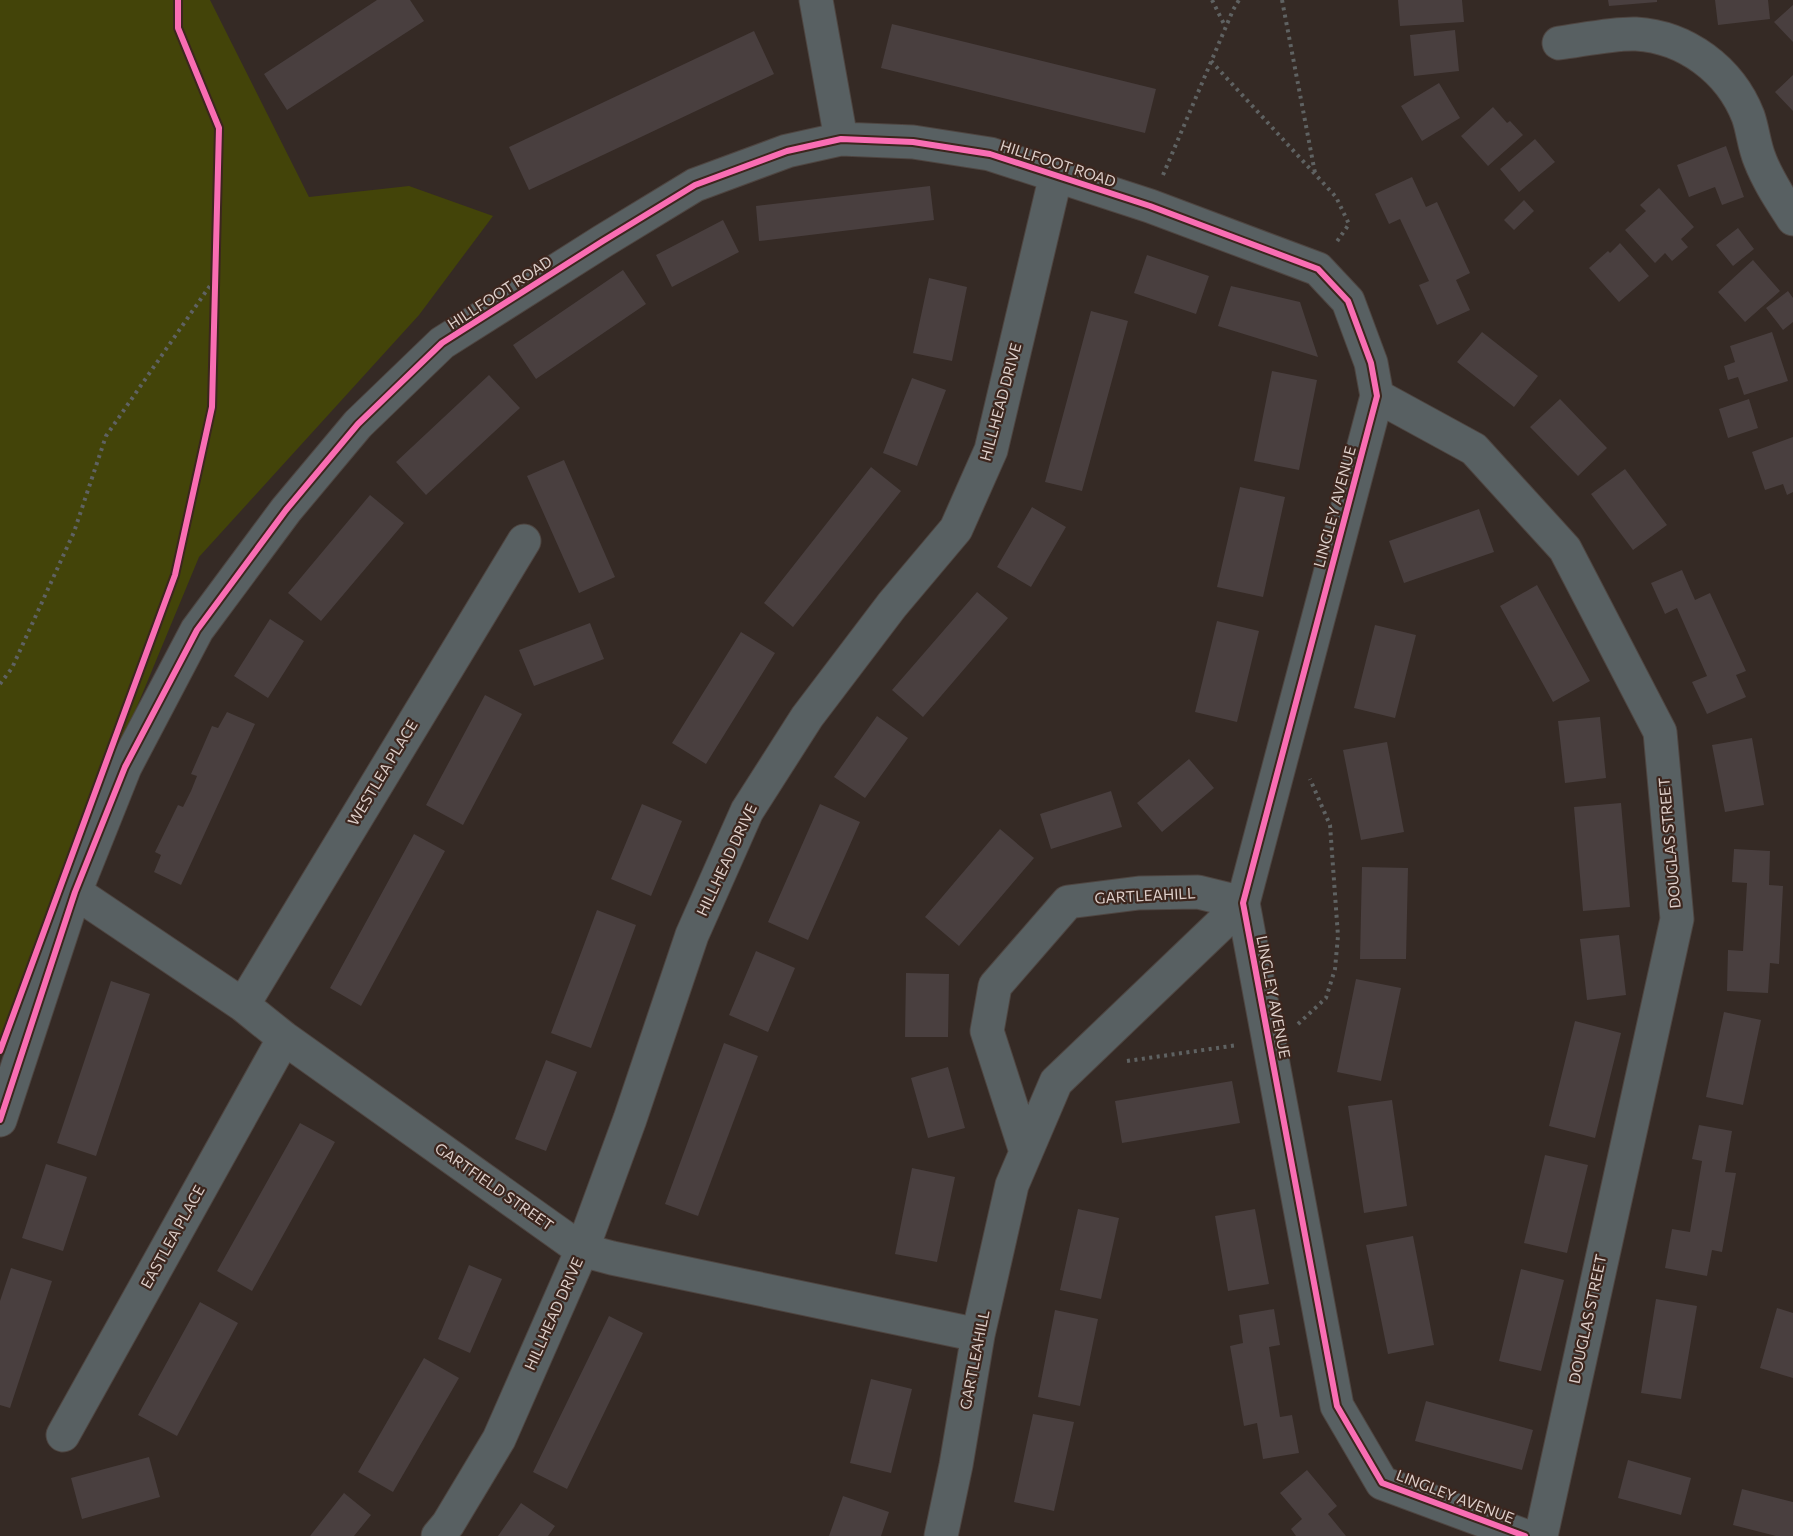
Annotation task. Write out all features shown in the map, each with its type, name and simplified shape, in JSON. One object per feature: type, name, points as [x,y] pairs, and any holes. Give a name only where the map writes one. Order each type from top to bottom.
[{"type":"street","points":[[816,0],[842,139]]},
{"type":"street","points":[[1559,43],[1635,34],[1671,41],[1699,54],[1727,78],[1740,97],[1749,118],[1759,158],[1772,186],[1793,219]]},
{"type":"street","name":"HILLFOOT ROAD","points":[[0,1120],[75,892],[125,767],[197,630],[286,510],[358,424],[442,343],[695,185],[787,151],[842,139],[913,142],[990,154],[1150,206],[1318,269],[1348,301],[1371,363]]},
{"type":"street","name":"HILLHEAD DRIVE","points":[[438,1536],[448,1524],[499,1439],[582,1250],[630,1119],[692,935],[747,811],[807,717],[892,605],[956,529],[991,450],[1056,175]]},
{"type":"street","name":"LINGLEY AVENUE","points":[[1371,363],[1377,396],[1243,903],[1337,1407],[1382,1483],[1525,1536]]},
{"type":"street","name":"DOUGLAS STREET","points":[[1377,396],[1474,449],[1565,549],[1660,732],[1677,919],[1541,1536]]},
{"type":"street","name":"WESTLEA PLACE","points":[[243,1005],[524,541]]},
{"type":"street","name":"GARTFIELD STREET","points":[[75,892],[243,1005],[284,1038],[582,1250],[978,1335]]},
{"type":"street","name":"GARTLEAHILL","points":[[1026,1152],[987,1031],[995,986],[1068,902],[1139,893],[1198,892],[1243,903]]},
{"type":"street","name":"GARTLEAHILL","points":[[941,1536],[956,1465],[978,1335],[1012,1185],[1056,1082],[1243,903]]},
{"type":"street","name":"EASTLEA PLACE","points":[[63,1435],[284,1038]]},
{"type":"path","points":[[1212,0],[1226,27]]},
{"type":"path","points":[[1150,206],[1239,0]]},
{"type":"path","points":[[1282,0],[1316,176]]},
{"type":"path","points":[[1211,61],[1336,197],[1349,224],[1318,269]]},
{"type":"path","points":[[215,289],[216,265]]},
{"type":"path","points":[[0,684],[12,668],[74,532],[106,436],[216,277]]},
{"type":"shaded area","points":[[0,0],[210,0],[309,197],[409,186],[493,216],[419,315],[199,557],[0,1037]]},
{"type":"building","points":[[377,0],[410,0],[424,21],[287,110],[264,74]]},
{"type":"building","points":[[1398,0],[1462,0],[1464,22],[1400,26]]},
{"type":"building","points":[[1608,0],[1657,0],[1657,2],[1609,6]]},
{"type":"building","points":[[1715,0],[1768,0],[1770,19],[1718,25]]},
{"type":"building","points":[[1793,5],[1793,42],[1774,22]]},
{"type":"building","points":[[892,24],[1156,89],[1145,133],[881,68]]},
{"type":"building","points":[[1455,30],[1459,71],[1414,76],[1410,35]]},
{"type":"building","points":[[754,31],[774,74],[529,190],[509,147]]},
{"type":"building","points":[[1793,75],[1793,111],[1775,92]]},
{"type":"building","points":[[1439,83],[1460,118],[1422,141],[1401,106]]},
{"type":"building","points":[[1493,107],[1507,123],[1510,121],[1523,135],[1488,166],[1461,136]]},
{"type":"building","points":[[1535,139],[1555,162],[1519,192],[1500,169]]},
{"type":"building","points":[[1726,146],[1744,197],[1722,205],[1715,187],[1689,197],[1677,165]]},
{"type":"building","points":[[1412,177],[1426,207],[1437,202],[1470,273],[1456,280],[1470,310],[1437,325],[1419,285],[1429,281],[1400,219],[1389,224],[1375,194]]},
{"type":"building","points":[[930,186],[934,220],[759,241],[756,206]]},
{"type":"building","points":[[1659,188],[1694,227],[1681,239],[1688,247],[1672,261],[1665,253],[1655,263],[1625,230],[1646,211],[1640,205]]},
{"type":"building","points":[[1524,200],[1534,211],[1514,230],[1504,220]]},
{"type":"building","points":[[723,220],[739,252],[672,287],[656,255]]},
{"type":"building","points":[[1738,228],[1754,249],[1733,266],[1716,245]]},
{"type":"building","points":[[1620,243],[1649,276],[1619,302],[1589,268]]},
{"type":"building","points":[[1147,255],[1209,276],[1196,314],[1134,293]]},
{"type":"building","points":[[1753,260],[1780,291],[1745,322],[1718,292]]},
{"type":"building","points":[[623,270],[646,304],[536,379],[513,345]]},
{"type":"building","points":[[929,278],[967,287],[952,361],[913,353]]},
{"type":"building","points":[[1231,286],[1300,302],[1318,357],[1218,326]]},
{"type":"building","points":[[1788,291],[1793,298],[1793,322],[1783,330],[1766,308]]},
{"type":"building","points":[[1091,311],[1128,321],[1082,491],[1045,482]]},
{"type":"building","points":[[1482,332],[1538,376],[1514,407],[1457,362]]},
{"type":"building","points":[[1772,332],[1788,381],[1744,395],[1738,377],[1728,380],[1724,366],[1735,362],[1730,346]]},
{"type":"building","points":[[1272,371],[1317,380],[1299,470],[1254,461]]},
{"type":"building","points":[[489,375],[520,408],[426,495],[396,462]]},
{"type":"building","points":[[912,378],[946,390],[917,466],[883,453]]},
{"type":"building","points":[[1560,399],[1607,448],[1578,476],[1530,427]]},
{"type":"building","points":[[1749,399],[1758,428],[1728,438],[1719,409]]},
{"type":"building","points":[[1793,437],[1793,492],[1787,495],[1783,484],[1765,490],[1752,452]]},
{"type":"building","points":[[564,460],[615,577],[579,593],[527,476]]},
{"type":"building","points":[[871,467],[901,491],[793,627],[764,603]]},
{"type":"building","points":[[1625,469],[1667,525],[1633,550],[1591,494]]},
{"type":"building","points":[[1240,487],[1285,497],[1263,597],[1217,587]]},
{"type":"building","points":[[370,495],[404,523],[321,621],[288,593]]},
{"type":"building","points":[[1032,507],[1066,527],[1031,587],[997,567]]},
{"type":"building","points":[[1479,509],[1494,552],[1404,583],[1389,541]]},
{"type":"building","points":[[1682,570],[1695,600],[1710,593],[1746,671],[1736,675],[1746,697],[1707,714],[1692,682],[1707,676],[1677,608],[1665,614],[1651,583]]},
{"type":"building","points":[[1537,585],[1590,681],[1553,702],[1500,606]]},
{"type":"building","points":[[977,592],[1008,618],[923,717],[892,690]]},
{"type":"building","points":[[270,619],[304,641],[268,698],[234,676]]},
{"type":"building","points":[[1217,621],[1259,631],[1237,722],[1195,712]]},
{"type":"building","points":[[590,623],[604,659],[534,686],[519,650]]},
{"type":"building","points":[[1375,625],[1416,635],[1395,718],[1354,708]]},
{"type":"building","points":[[741,632],[775,653],[706,764],[672,743]]},
{"type":"building","points":[[485,695],[522,714],[463,825],[426,805]]},
{"type":"building","points":[[227,712],[255,724],[181,885],[154,872],[161,855],[155,852],[178,805],[183,807],[191,791],[197,776],[191,774],[212,726],[218,728]]},
{"type":"building","points":[[877,716],[908,738],[865,798],[834,777]]},
{"type":"building","points":[[1600,717],[1606,778],[1565,783],[1558,721]]},
{"type":"building","points":[[1752,738],[1764,805],[1725,812],[1712,745]]},
{"type":"building","points":[[1387,742],[1404,832],[1361,840],[1343,750]]},
{"type":"building","points":[[1189,759],[1214,788],[1162,832],[1137,803]]},
{"type":"building","points":[[1111,791],[1122,827],[1051,849],[1040,814]]},
{"type":"building","points":[[1621,803],[1630,907],[1583,911],[1574,807]]},
{"type":"building","points":[[642,804],[682,821],[651,896],[611,879]]},
{"type":"building","points":[[820,804],[860,822],[808,940],[768,922]]},
{"type":"building","points":[[1000,829],[1034,858],[959,946],[925,917]]},
{"type":"building","points":[[414,834],[445,851],[361,1006],[330,988]]},
{"type":"building","points":[[1734,849],[1770,851],[1769,885],[1783,886],[1779,964],[1770,963],[1768,993],[1727,991],[1728,950],[1743,951],[1747,883],[1732,882]]},
{"type":"building","points":[[1362,867],[1408,868],[1406,959],[1360,959]]},
{"type":"building","points":[[597,910],[636,925],[591,1048],[551,1033]]},
{"type":"building","points":[[1619,935],[1626,995],[1587,1000],[1580,939]]},
{"type":"building","points":[[756,951],[795,968],[768,1032],[729,1015]]},
{"type":"building","points":[[906,973],[949,974],[948,1037],[905,1037]]},
{"type":"building","points":[[1356,979],[1401,988],[1381,1081],[1337,1072]]},
{"type":"building","points":[[111,981],[150,994],[96,1156],[57,1143]]},
{"type":"building","points":[[1724,1012],[1761,1020],[1743,1105],[1706,1097]]},
{"type":"building","points":[[1575,1021],[1621,1033],[1595,1138],[1549,1126]]},
{"type":"building","points":[[724,1043],[758,1056],[698,1216],[665,1204]]},
{"type":"building","points":[[546,1060],[577,1072],[546,1151],[515,1139]]},
{"type":"building","points":[[948,1067],[965,1128],[928,1138],[911,1078]]},
{"type":"building","points":[[1232,1081],[1240,1123],[1122,1143],[1115,1101]]},
{"type":"building","points":[[1392,1100],[1407,1206],[1364,1213],[1348,1106]]},
{"type":"building","points":[[300,1123],[335,1142],[252,1291],[217,1271]]},
{"type":"building","points":[[1699,1125],[1732,1131],[1725,1172],[1736,1173],[1722,1252],[1712,1250],[1707,1276],[1665,1268],[1672,1229],[1690,1232],[1702,1161],[1692,1159]]},
{"type":"building","points":[[1545,1155],[1588,1165],[1567,1253],[1524,1243]]},
{"type":"building","points":[[46,1164],[87,1177],[63,1251],[22,1238]]},
{"type":"building","points":[[912,1168],[955,1177],[937,1262],[895,1254]]},
{"type":"building","points":[[1078,1209],[1119,1218],[1101,1299],[1060,1290]]},
{"type":"building","points":[[1255,1209],[1269,1284],[1228,1291],[1215,1216]]},
{"type":"building","points":[[1413,1236],[1434,1345],[1388,1354],[1366,1245]]},
{"type":"building","points":[[469,1265],[502,1279],[470,1353],[438,1339]]},
{"type":"building","points":[[11,1268],[52,1281],[10,1408],[0,1405],[0,1301]]},
{"type":"building","points":[[1521,1269],[1564,1280],[1541,1371],[1499,1361]]},
{"type":"building","points":[[1656,1299],[1697,1306],[1681,1399],[1641,1393]]},
{"type":"building","points":[[200,1302],[238,1323],[177,1436],[138,1415]]},
{"type":"building","points":[[1777,1308],[1793,1313],[1793,1378],[1760,1368]]},
{"type":"building","points":[[1274,1309],[1280,1345],[1269,1347],[1280,1417],[1292,1415],[1299,1453],[1263,1459],[1257,1423],[1244,1426],[1230,1346],[1243,1343],[1239,1315]]},
{"type":"building","points":[[1055,1310],[1098,1319],[1080,1406],[1038,1397]]},
{"type":"building","points":[[609,1316],[643,1333],[567,1489],[533,1472]]},
{"type":"building","points":[[424,1358],[459,1378],[393,1492],[358,1472]]},
{"type":"building","points":[[871,1379],[912,1389],[891,1473],[850,1463]]},
{"type":"building","points":[[1426,1401],[1533,1430],[1522,1470],[1415,1441]]},
{"type":"building","points":[[1033,1414],[1074,1422],[1054,1511],[1014,1502]]},
{"type":"building","points":[[149,1457],[160,1497],[82,1519],[71,1478]]},
{"type":"building","points":[[1628,1460],[1691,1478],[1681,1515],[1618,1498]]},
{"type":"building","points":[[1307,1470],[1337,1506],[1328,1514],[1346,1536],[1296,1536],[1291,1529],[1302,1519],[1280,1493]]},
{"type":"building","points":[[1742,1489],[1793,1502],[1793,1536],[1776,1536],[1733,1525]]},
{"type":"building","points":[[344,1493],[371,1515],[354,1536],[310,1536]]},
{"type":"building","points":[[843,1496],[889,1512],[881,1536],[829,1536]]},
{"type":"building","points":[[521,1503],[555,1526],[548,1536],[498,1536]]},
{"type":"cycle path","points":[[0,1051],[175,575],[212,407],[219,128],[178,28],[178,0]]},
{"type":"cycle path","points":[[0,1120],[75,892],[125,767],[197,630],[286,510],[358,424],[442,343],[695,185],[787,151],[841,139],[913,142],[990,154],[1150,206],[1318,269],[1348,301],[1371,363],[1377,396],[1243,903],[1337,1406],[1382,1483],[1525,1536]]}]
